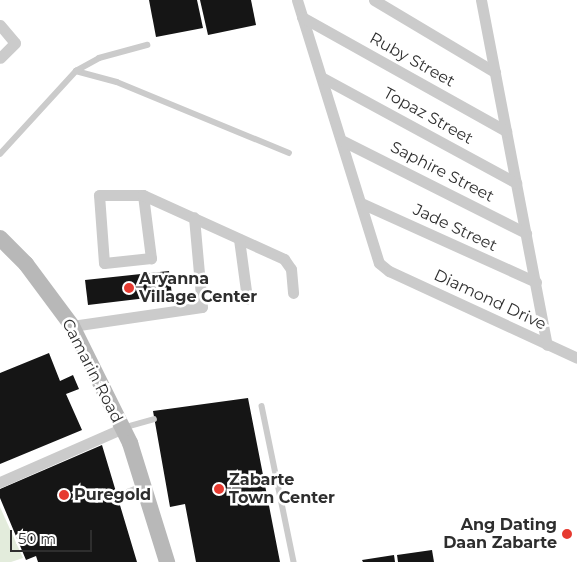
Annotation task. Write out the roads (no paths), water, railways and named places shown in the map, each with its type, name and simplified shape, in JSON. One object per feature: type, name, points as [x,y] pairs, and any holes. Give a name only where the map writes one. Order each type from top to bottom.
[{"type":"main road","name":"Camarin Road","points":[[0,238],[26,264],[72,326],[122,432],[140,487],[160,562]]},
{"type":"main road","name":"Camarin Road","points":[[122,432],[130,444],[145,485],[167,562]]},
{"type":"street","name":"Diamond Drive","points":[[297,0],[343,141],[376,256],[383,268],[547,345]]},
{"type":"street","points":[[374,0],[495,72]]},
{"type":"street","name":"Diamond Drive","points":[[481,0],[547,345]]},
{"type":"street","name":"Ruby Street","points":[[302,17],[506,131]]},
{"type":"street","points":[[0,25],[15,43],[0,58]]},
{"type":"street","name":"Topaz Street","points":[[323,78],[516,183]]},
{"type":"street","name":"Saphire Street","points":[[343,141],[526,233]]},
{"type":"street","points":[[143,195],[151,258],[104,263],[99,195],[143,195],[194,217],[288,263],[293,293]]},
{"type":"street","name":"Jade Street","points":[[361,202],[536,282]]},
{"type":"street","points":[[72,326],[202,307],[194,217]]},
{"type":"street","points":[[239,239],[247,298]]},
{"type":"street","points":[[547,345],[577,358]]},
{"type":"street","points":[[0,482],[122,432]]},
{"type":"lane","points":[[0,154],[76,71],[100,58],[147,45]]},
{"type":"lane","points":[[76,71],[117,82],[289,152]]},
{"type":"lane","points":[[262,406],[294,562]]},
{"type":"lane","points":[[122,432],[154,419]]},
{"type":"lane","points":[[117,496],[140,487]]},
{"type":"place","name":"Aryanna Village Center","points":[[129,288]]},
{"type":"place","name":"Zabarte Town Center","points":[[219,489]]},
{"type":"place","name":"Puregold","points":[[64,495]]},
{"type":"place","name":"Ang Dating Daan Zabarte","points":[[567,534]]}]
